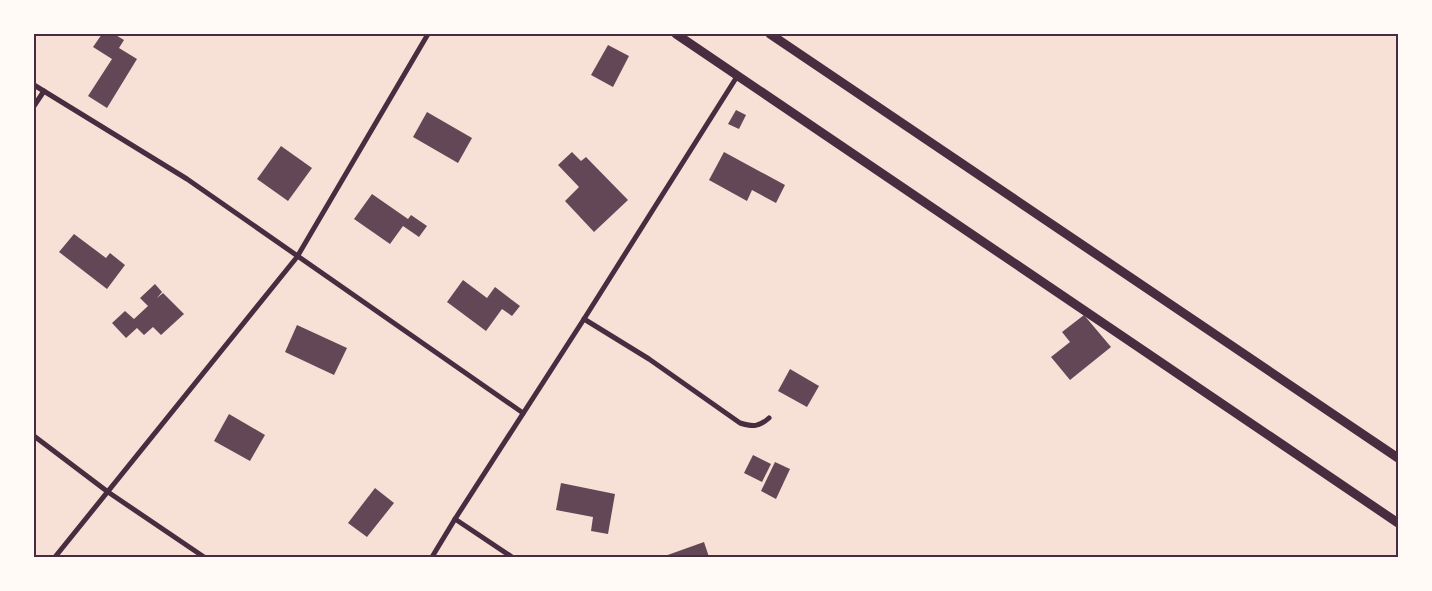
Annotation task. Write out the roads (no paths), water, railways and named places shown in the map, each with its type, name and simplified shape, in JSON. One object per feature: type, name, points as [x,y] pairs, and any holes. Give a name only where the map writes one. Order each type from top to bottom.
[{"type":"street","points":[[55,557],[297,256],[428,34]]},
{"type":"street","points":[[676,34],[1398,523]]},
{"type":"street","points":[[770,34],[1398,458]]},
{"type":"street","points":[[432,557],[738,76]]},
{"type":"street","points":[[34,85],[187,179],[523,413]]},
{"type":"street","points":[[34,106],[44,91]]},
{"type":"street","points":[[584,319],[649,359],[740,423],[755,427],[761,426],[769,418]]},
{"type":"street","points":[[34,436],[108,492],[204,557]]},
{"type":"street","points":[[455,519],[512,557]]}]
